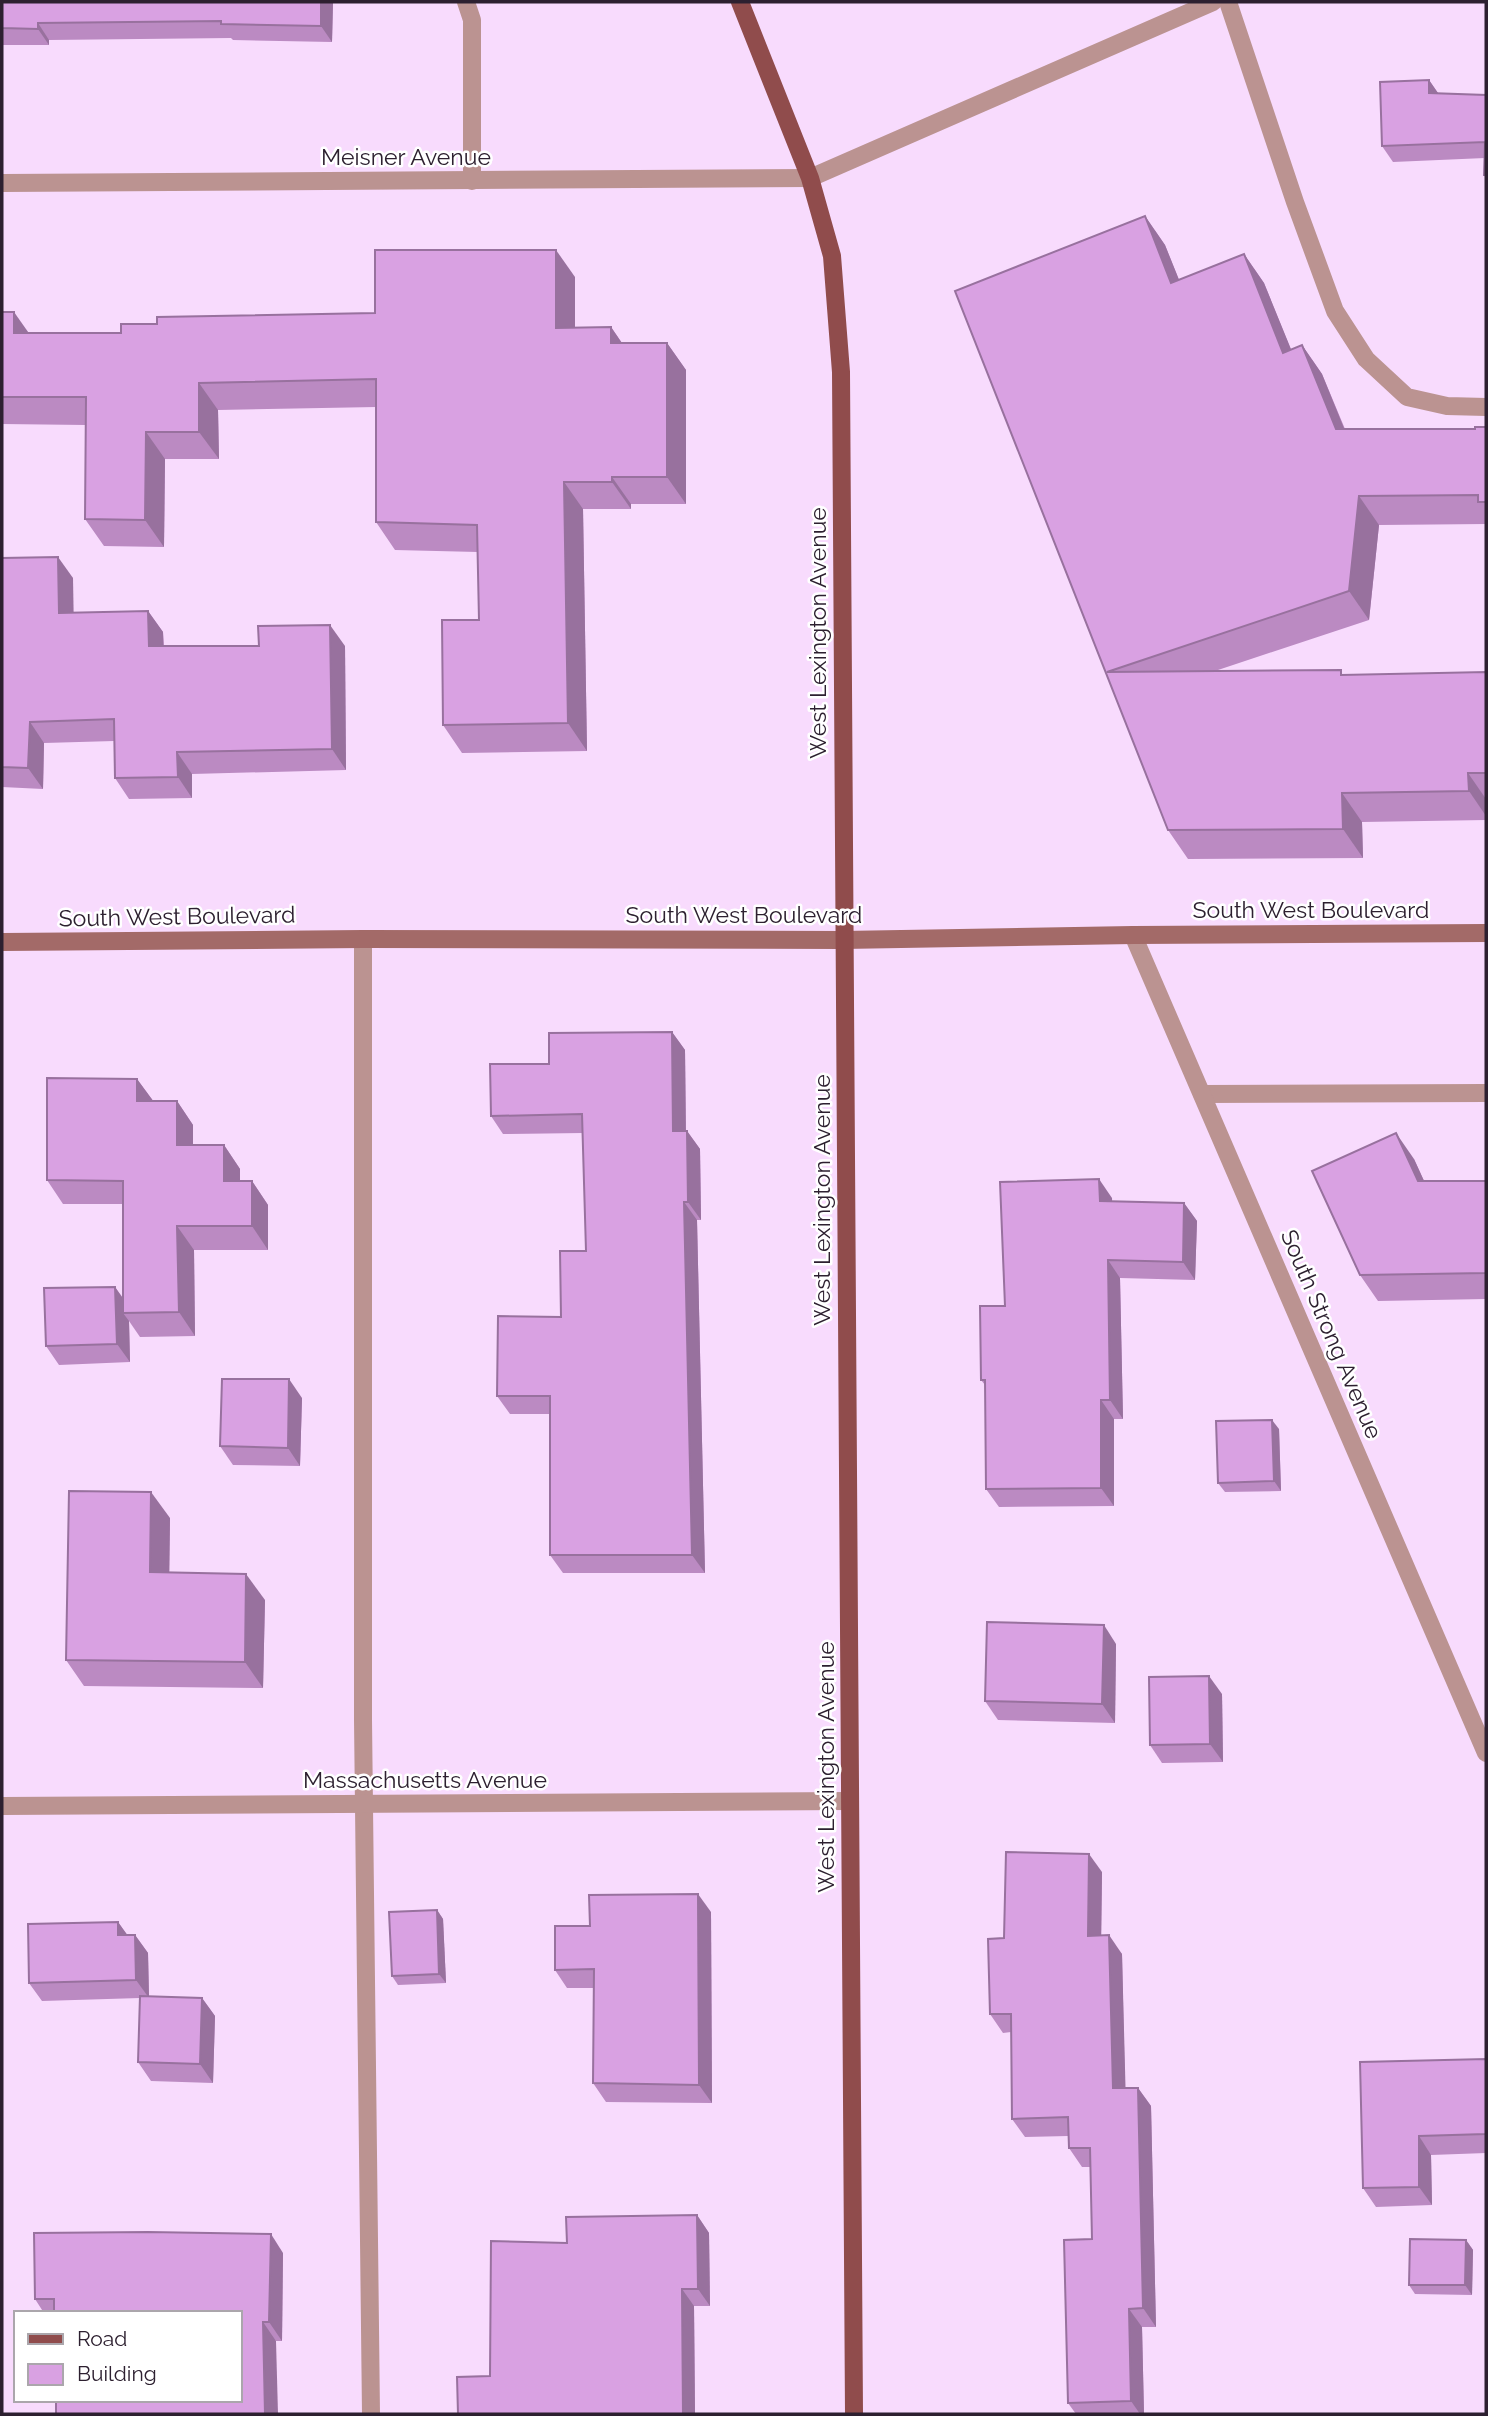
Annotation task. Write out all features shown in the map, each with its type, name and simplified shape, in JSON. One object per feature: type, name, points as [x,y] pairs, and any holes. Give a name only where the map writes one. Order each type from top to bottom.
[{"type":"main road","name":"West Lexington Avenue","points":[[740,2],[810,178],[832,256],[841,372],[853,2414]]},
{"type":"street","points":[[466,2],[472,20],[472,181]]},
{"type":"street","points":[[810,178],[1213,2]]},
{"type":"street","points":[[1228,2],[1295,202],[1335,311],[1366,359],[1407,397],[1447,406],[1486,407]]},
{"type":"street","name":"Meisner Avenue","points":[[2,183],[810,178]]},
{"type":"street","name":"South West Boulevard","points":[[2,942],[363,939],[843,940],[1486,933]]},
{"type":"street","name":"South Strong Avenue","points":[[1133,935],[1486,1753]]},
{"type":"street","points":[[363,939],[364,1804],[371,2414]]},
{"type":"street","points":[[1202,1094],[1486,1093]]},
{"type":"street","name":"Massachusetts Avenue","points":[[2,1806],[849,1801]]},
{"type":"building","points":[[2,2],[321,2],[321,26],[221,24],[221,21],[38,23],[38,29],[2,28]]},
{"type":"building","points":[[1429,80],[1429,93],[1486,95],[1486,175],[1485,142],[1382,146],[1380,82]]},
{"type":"building","points":[[1145,216],[1171,283],[1244,254],[1283,353],[1302,345],[1336,429],[1486,427],[1486,502],[1478,502],[1478,495],[1359,496],[1349,591],[1107,672],[1341,670],[1341,675],[1486,672],[1486,773],[1468,773],[1469,791],[1342,793],[1343,829],[1168,830],[955,291]]},
{"type":"building","points":[[375,250],[556,250],[556,328],[611,327],[611,343],[667,343],[667,477],[612,477],[612,482],[564,482],[568,723],[443,725],[442,620],[479,620],[477,525],[376,522],[376,379],[199,383],[199,432],[146,432],[145,520],[85,519],[86,397],[2,397],[2,312],[14,312],[14,333],[121,333],[121,324],[157,324],[157,317],[375,313]]},
{"type":"building","points":[[58,557],[59,613],[148,611],[149,646],[259,646],[258,626],[330,625],[332,749],[177,752],[178,777],[115,778],[114,719],[30,722],[28,768],[2,767],[2,558]]},
{"type":"building","points":[[672,1032],[673,1131],[687,1131],[688,1202],[684,1202],[692,1555],[550,1555],[550,1396],[497,1396],[498,1316],[561,1317],[560,1251],[586,1251],[582,1114],[491,1116],[490,1064],[549,1064],[549,1033]]},
{"type":"building","points":[[47,1078],[137,1079],[137,1101],[177,1101],[177,1145],[224,1145],[224,1181],[252,1181],[252,1226],[177,1226],[179,1312],[123,1313],[123,1181],[47,1180]]},
{"type":"building","points":[[1396,1133],[1418,1181],[1486,1181],[1486,1273],[1360,1275],[1312,1171]]},
{"type":"building","points":[[1099,1179],[1100,1201],[1184,1203],[1183,1262],[1108,1260],[1110,1400],[1101,1400],[1101,1488],[986,1489],[985,1380],[981,1380],[980,1306],[1005,1306],[1000,1182]]},
{"type":"building","points":[[115,1287],[117,1344],[46,1346],[44,1288]]},
{"type":"building","points":[[222,1379],[289,1379],[288,1448],[220,1446]]},
{"type":"building","points":[[1272,1420],[1274,1481],[1218,1483],[1216,1421]]},
{"type":"building","points":[[69,1491],[151,1492],[150,1572],[246,1574],[245,1662],[66,1660]]},
{"type":"building","points":[[987,1622],[1104,1625],[1102,1704],[985,1701]]},
{"type":"building","points":[[1209,1676],[1210,1744],[1150,1745],[1149,1677]]},
{"type":"building","points":[[1006,1852],[1089,1854],[1088,1936],[1109,1935],[1113,2088],[1138,2088],[1143,2308],[1129,2309],[1131,2401],[1068,2403],[1064,2240],[1092,2239],[1090,2148],[1069,2148],[1068,2117],[1012,2119],[1011,2014],[990,2014],[988,1939],[1004,1938]]},
{"type":"building","points":[[698,1894],[699,2085],[593,2083],[594,1969],[555,1970],[555,1926],[590,1926],[589,1895]]},
{"type":"building","points":[[437,1910],[439,1974],[392,1976],[389,1912]]},
{"type":"building","points":[[118,1922],[118,1935],[135,1935],[136,1980],[29,1983],[28,1924]]},
{"type":"building","points":[[140,1996],[202,1998],[200,2064],[138,2062]]},
{"type":"building","points":[[1486,2059],[1486,2134],[1419,2136],[1419,2187],[1363,2188],[1360,2062]]},
{"type":"building","points":[[697,2215],[698,2289],[682,2289],[683,2414],[458,2414],[457,2377],[490,2376],[491,2241],[567,2243],[566,2217]]},
{"type":"building","points":[[34,2233],[271,2234],[269,2322],[263,2322],[265,2414],[56,2414],[56,2402],[242,2402],[242,2311],[54,2311],[54,2299],[35,2299]]},
{"type":"building","points":[[1410,2239],[1466,2240],[1465,2285],[1409,2285]]}]
